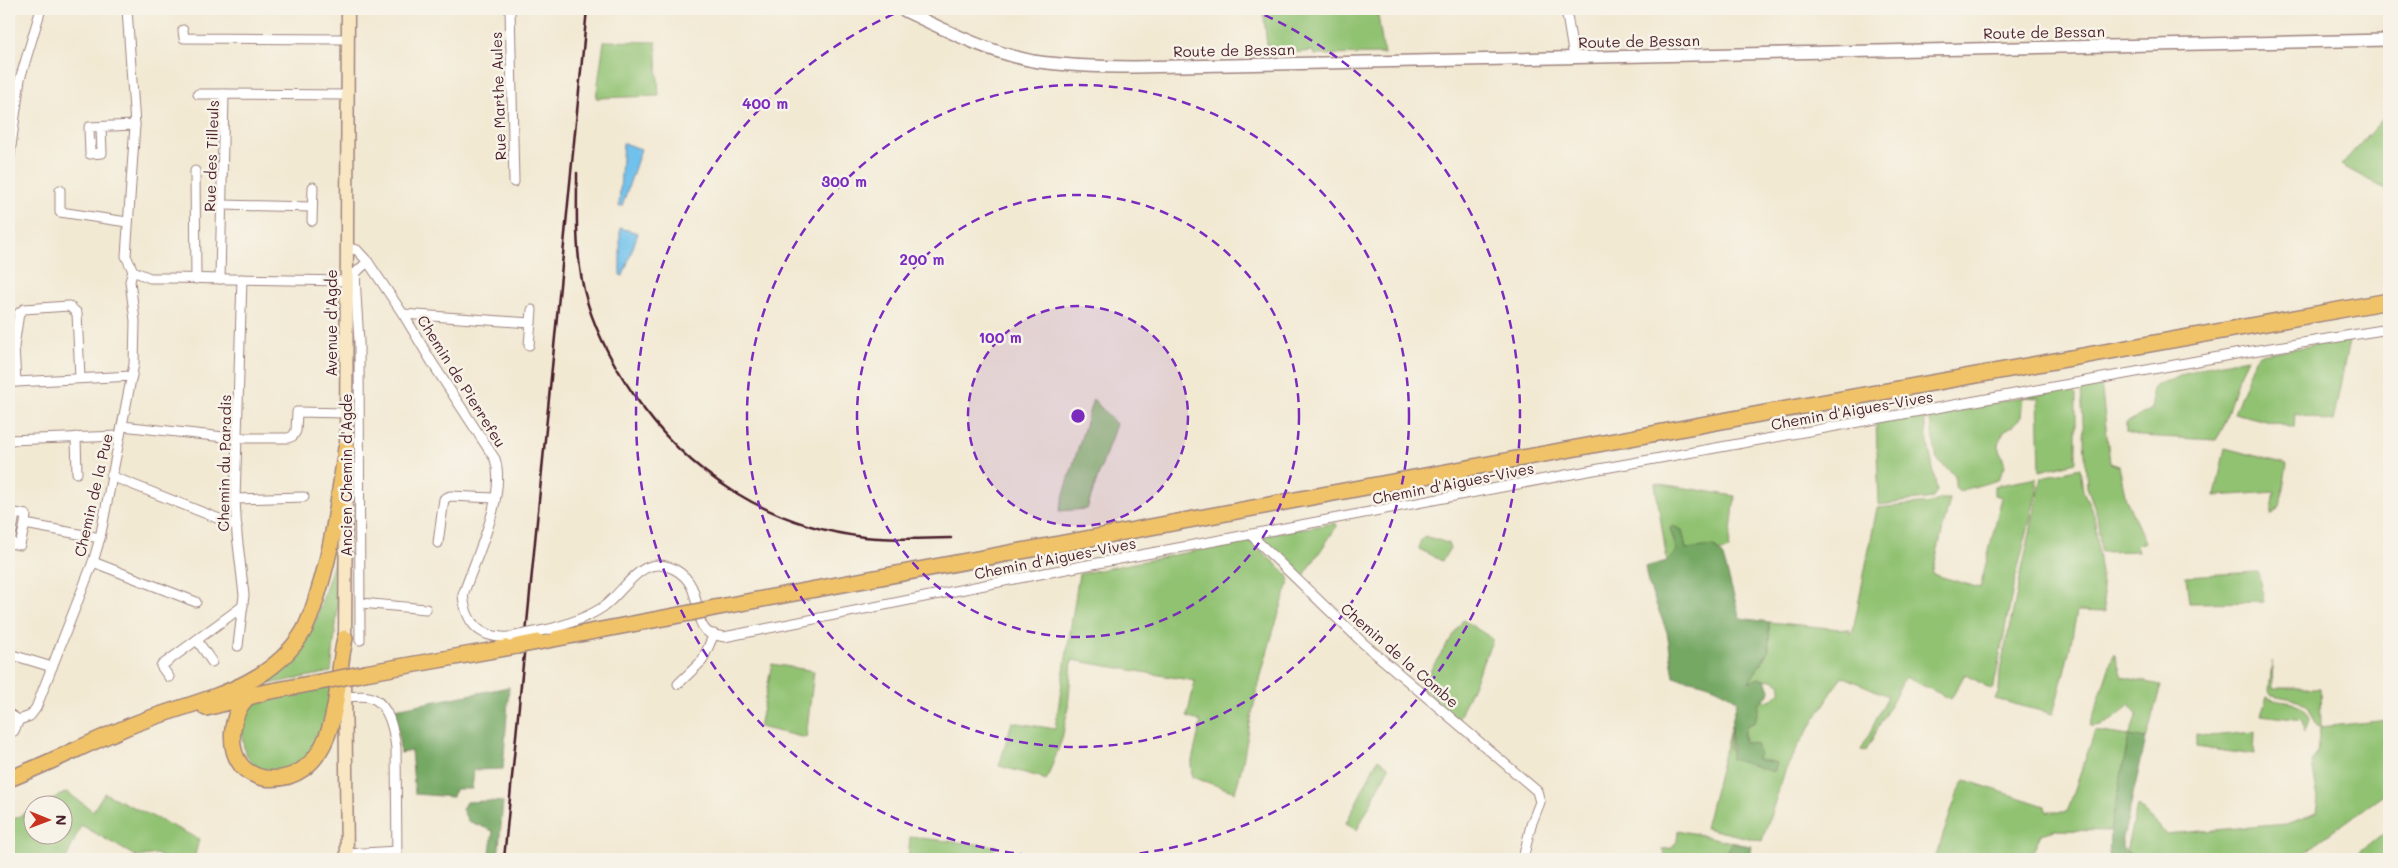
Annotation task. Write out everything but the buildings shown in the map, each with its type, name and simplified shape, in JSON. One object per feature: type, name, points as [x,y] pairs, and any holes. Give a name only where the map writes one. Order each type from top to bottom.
[{"type":"highway","points":[[9,790],[155,724],[182,714],[254,696],[514,641],[538,642],[1765,413],[2389,301]]},
{"type":"highway","points":[[9,779],[128,727],[252,682],[272,668],[290,650],[304,631],[322,581],[332,537],[346,448]]},
{"type":"highway","points":[[254,696],[237,713],[233,730],[234,748],[241,766],[258,777],[278,780],[300,772],[318,755],[327,735],[335,704],[340,662],[353,639]]},
{"type":"highway","points":[[183,708],[254,696]]},
{"type":"main road","name":"Avenue d'Agde","points":[[347,856],[345,697],[353,639],[346,448],[348,9]]},
{"type":"street","points":[[9,161],[20,79],[41,9]]},
{"type":"street","points":[[127,9],[135,125],[126,256],[133,271],[150,278],[347,281]]},
{"type":"street","name":"Rue Marthe Aules","points":[[510,9],[514,182]]},
{"type":"street","name":"Route de Bessan","points":[[901,9],[993,49],[1032,60],[1075,66],[1133,67],[2389,40]]},
{"type":"street","points":[[1566,9],[1574,58]]},
{"type":"street","points":[[183,30],[184,38],[348,39]]},
{"type":"street","points":[[198,94],[224,94]]},
{"type":"street","name":"Rue des Tilleuls","points":[[220,279],[224,94],[348,95]]},
{"type":"street","points":[[101,127],[135,125]]},
{"type":"street","points":[[196,171],[196,279]]},
{"type":"street","points":[[312,221],[313,187]]},
{"type":"street","points":[[60,190],[60,212],[127,222]]},
{"type":"street","points":[[223,205],[312,207]]},
{"type":"street","name":"Chemin de Pierrefeu","points":[[348,248],[357,250],[368,262],[495,459],[498,468],[491,518],[464,595],[464,608],[476,627],[486,634],[514,641]]},
{"type":"street","name":"Ancien Chemin d'Agde","points":[[353,639],[360,603],[359,310],[355,278],[356,272],[368,262]]},
{"type":"street","name":"Chemin de la Pue","points":[[9,733],[14,731],[19,720],[30,716],[36,708],[93,562],[100,538],[136,349],[130,281],[133,271]]},
{"type":"street","name":"Chemin du Paradis","points":[[238,646],[244,606],[235,499],[242,279]]},
{"type":"street","points":[[80,378],[77,313],[69,306],[24,309],[19,312],[14,346],[12,381],[132,376]]},
{"type":"street","points":[[530,345],[532,310]]},
{"type":"street","points":[[403,314],[531,323]]},
{"type":"street","name":"Chemin d'Aigues-Vives","points":[[714,634],[724,637],[742,635],[1045,573],[1557,477],[2252,351],[2389,329]]},
{"type":"street","points":[[122,426],[237,438],[293,436],[296,431],[297,412],[346,413]]},
{"type":"street","points":[[9,440],[120,436]]},
{"type":"street","points":[[76,437],[77,473]]},
{"type":"street","points":[[111,476],[237,526]]},
{"type":"street","points":[[438,544],[444,499],[450,496],[494,498]]},
{"type":"street","points":[[235,499],[304,497]]},
{"type":"street","points":[[25,524],[100,538]]},
{"type":"street","name":"Chemin de la Combe","points":[[1251,535],[1363,643],[1537,790],[1540,802],[1531,825],[1523,859]]},
{"type":"street","points":[[93,562],[196,602]]},
{"type":"street","points":[[514,641],[602,608],[634,575],[649,566],[665,566],[672,568],[687,579],[693,588],[702,624],[710,633],[714,634],[702,661],[678,684]]},
{"type":"street","points":[[360,603],[426,609]]},
{"type":"street","points":[[169,677],[160,666],[244,606]]},
{"type":"street","points":[[197,640],[212,662]]},
{"type":"street","points":[[9,654],[52,667]]},
{"type":"street","points":[[345,697],[370,697],[379,703],[387,714],[394,731],[396,748],[397,855],[347,856]]},
{"type":"street","points":[[9,714],[19,720]]},
{"type":"green space","points":[[1263,9],[1377,9],[1384,54],[1314,55],[1313,51],[1268,55]]},
{"type":"green space","points":[[604,41],[656,42],[659,96],[596,98]]},
{"type":"green space","points":[[2389,112],[2389,191],[2341,165]]},
{"type":"green space","points":[[2349,340],[2333,422],[2295,413],[2294,428],[2234,413],[2255,359],[2259,354]]},
{"type":"green space","points":[[2248,358],[2237,381],[2222,430],[2216,440],[2140,436],[2126,432],[2126,423],[2152,409],[2152,389],[2157,385],[2200,368]]},
{"type":"green space","points":[[2101,383],[2110,463],[2119,466],[2126,499],[2145,542],[2136,545],[2138,551],[2101,552],[2097,514],[2087,487],[2081,389]]},
{"type":"green space","points":[[2070,390],[2076,395],[2076,462],[2040,471],[2038,398],[2023,397],[2021,417],[2014,425],[2004,431],[1998,443],[2005,466],[1998,480],[1959,491],[1955,487],[1955,475],[1937,460],[1929,416],[2022,397]]},
{"type":"green space","points":[[1093,399],[1116,424],[1087,509],[1059,511]]},
{"type":"green space","points":[[1923,415],[1937,491],[1933,498],[1879,505],[1876,422]]},
{"type":"green space","points":[[2225,448],[2287,464],[2280,507],[2271,516],[2275,492],[2215,496]]},
{"type":"green space","points":[[2080,468],[2083,491],[2094,514],[2105,612],[2077,611],[2069,653],[2053,714],[1995,699],[1999,690],[2000,671],[2042,477]]},
{"type":"green space","points":[[2037,478],[2037,492],[2013,588],[1994,686],[1991,689],[1965,674],[1951,699],[1905,677],[1866,751],[1861,750],[1888,696],[1842,676],[1797,748],[1785,771],[1762,841],[1705,828],[1731,726],[1729,749],[1774,772],[1777,763],[1757,759],[1746,744],[1744,736],[1746,726],[1755,722],[1759,703],[1763,700],[1771,701],[1780,692],[1781,685],[1778,682],[1761,679],[1748,683],[1767,648],[1769,622],[1850,630],[1850,634],[1853,631],[1877,508],[1931,503],[1942,499],[1950,499],[1932,574],[1980,588],[2002,497],[1994,495],[1994,486]]},
{"type":"green space","points":[[1655,483],[1735,496],[1729,549],[1719,552],[1714,546],[1686,549],[1682,530],[1670,528],[1678,551],[1667,561]]},
{"type":"green space","points":[[1336,523],[1337,526],[1301,580],[1260,538],[1263,535]]},
{"type":"green space","points":[[1673,526],[1682,530],[1686,549],[1714,546],[1723,557],[1740,618],[1769,622],[1769,650],[1749,682],[1759,678],[1766,680],[1770,689],[1769,695],[1759,703],[1755,722],[1746,726],[1743,735],[1744,742],[1756,744],[1759,753],[1757,759],[1777,763],[1774,772],[1731,759],[1731,726],[1737,701],[1715,687],[1674,677],[1667,632],[1648,583],[1645,567],[1667,561],[1677,551],[1670,528]]},
{"type":"green space","points":[[1424,536],[1448,543],[1450,548],[1442,561],[1419,549],[1420,542]]},
{"type":"green space","points":[[1249,540],[1287,574],[1290,580],[1262,672],[1235,792],[1192,777],[1191,765],[1201,722],[1187,717],[1195,681],[1072,660],[1068,708],[1062,739],[1046,781],[1040,777],[999,766],[1012,722],[1055,729],[1079,574]]},
{"type":"green space","points":[[339,547],[340,586],[331,672],[264,685],[296,655],[316,619]]},
{"type":"green space","points":[[2258,572],[2264,602],[2189,603],[2186,576]]},
{"type":"green space","points":[[1463,620],[1493,639],[1458,720],[1420,686]]},
{"type":"green space","points":[[2114,653],[2122,677],[2161,685],[2146,739],[2129,737],[2110,831],[2054,830],[2041,834],[2030,859],[1935,859],[1957,794],[1965,780],[2045,806],[2046,812],[2067,812],[2095,731],[2129,736],[2137,714],[2129,704],[2121,713],[2107,723],[2090,726]]},
{"type":"green space","points":[[2272,662],[2273,688],[2320,688],[2321,726],[2317,726],[2308,706],[2298,700],[2272,695],[2269,691]]},
{"type":"green space","points":[[772,664],[814,671],[806,738],[759,727]]},
{"type":"green space","points":[[331,686],[326,727],[321,739],[308,756],[294,767],[279,772],[264,771],[253,764],[245,752],[243,733],[247,709],[258,701]]},
{"type":"green space","points":[[509,687],[503,769],[474,770],[472,789],[455,789],[453,797],[415,794],[411,751],[400,753],[398,730],[390,710]]},
{"type":"green space","points":[[2267,697],[2273,700],[2297,704],[2302,707],[2310,719],[2304,733],[2302,720],[2261,715]]},
{"type":"green space","points":[[2389,720],[2389,791],[2315,844],[2298,859],[2124,859],[2137,805],[2165,834],[2287,824],[2316,813],[2318,799],[2312,762],[2317,753],[2320,727]]},
{"type":"green space","points":[[2255,732],[2254,755],[2196,747],[2196,734],[2211,736]]},
{"type":"green space","points":[[2129,736],[2146,739],[2123,838],[2122,848],[2132,855],[2131,859],[2109,859],[2110,831]]},
{"type":"green space","points":[[1378,759],[1389,767],[1357,830],[1346,823]]},
{"type":"green space","points":[[67,792],[93,811],[104,793],[199,839],[194,859],[166,859],[156,854],[137,857],[81,825],[72,845],[72,796],[59,796]]},
{"type":"green space","points":[[466,802],[503,802],[498,859],[489,859],[493,831],[468,821],[462,809]]},
{"type":"green space","points":[[22,815],[22,846],[72,846],[66,859],[9,859],[9,829],[14,819]]},
{"type":"green space","points":[[2389,828],[2389,859],[2352,859]]},
{"type":"green space","points":[[1678,830],[1749,846],[1731,844],[1726,853],[1729,859],[1661,859],[1666,857],[1663,849],[1672,848],[1677,841]]},
{"type":"green space","points":[[910,837],[996,846],[989,859],[908,859]]},
{"type":"green space","points":[[1731,843],[1751,846],[1749,859],[1729,859],[1726,852]]},
{"type":"water","points":[[623,143],[641,149],[622,206],[619,206]]},
{"type":"water","points":[[620,228],[638,233],[623,276],[620,275]]},
{"type":"railway","points":[[504,859],[587,9]]},
{"type":"railway","points":[[577,173],[579,261],[584,290],[593,318],[604,345],[626,383],[655,423],[679,449],[705,472],[734,492],[764,508],[796,521],[829,531],[864,537],[897,539],[951,538]]}]
